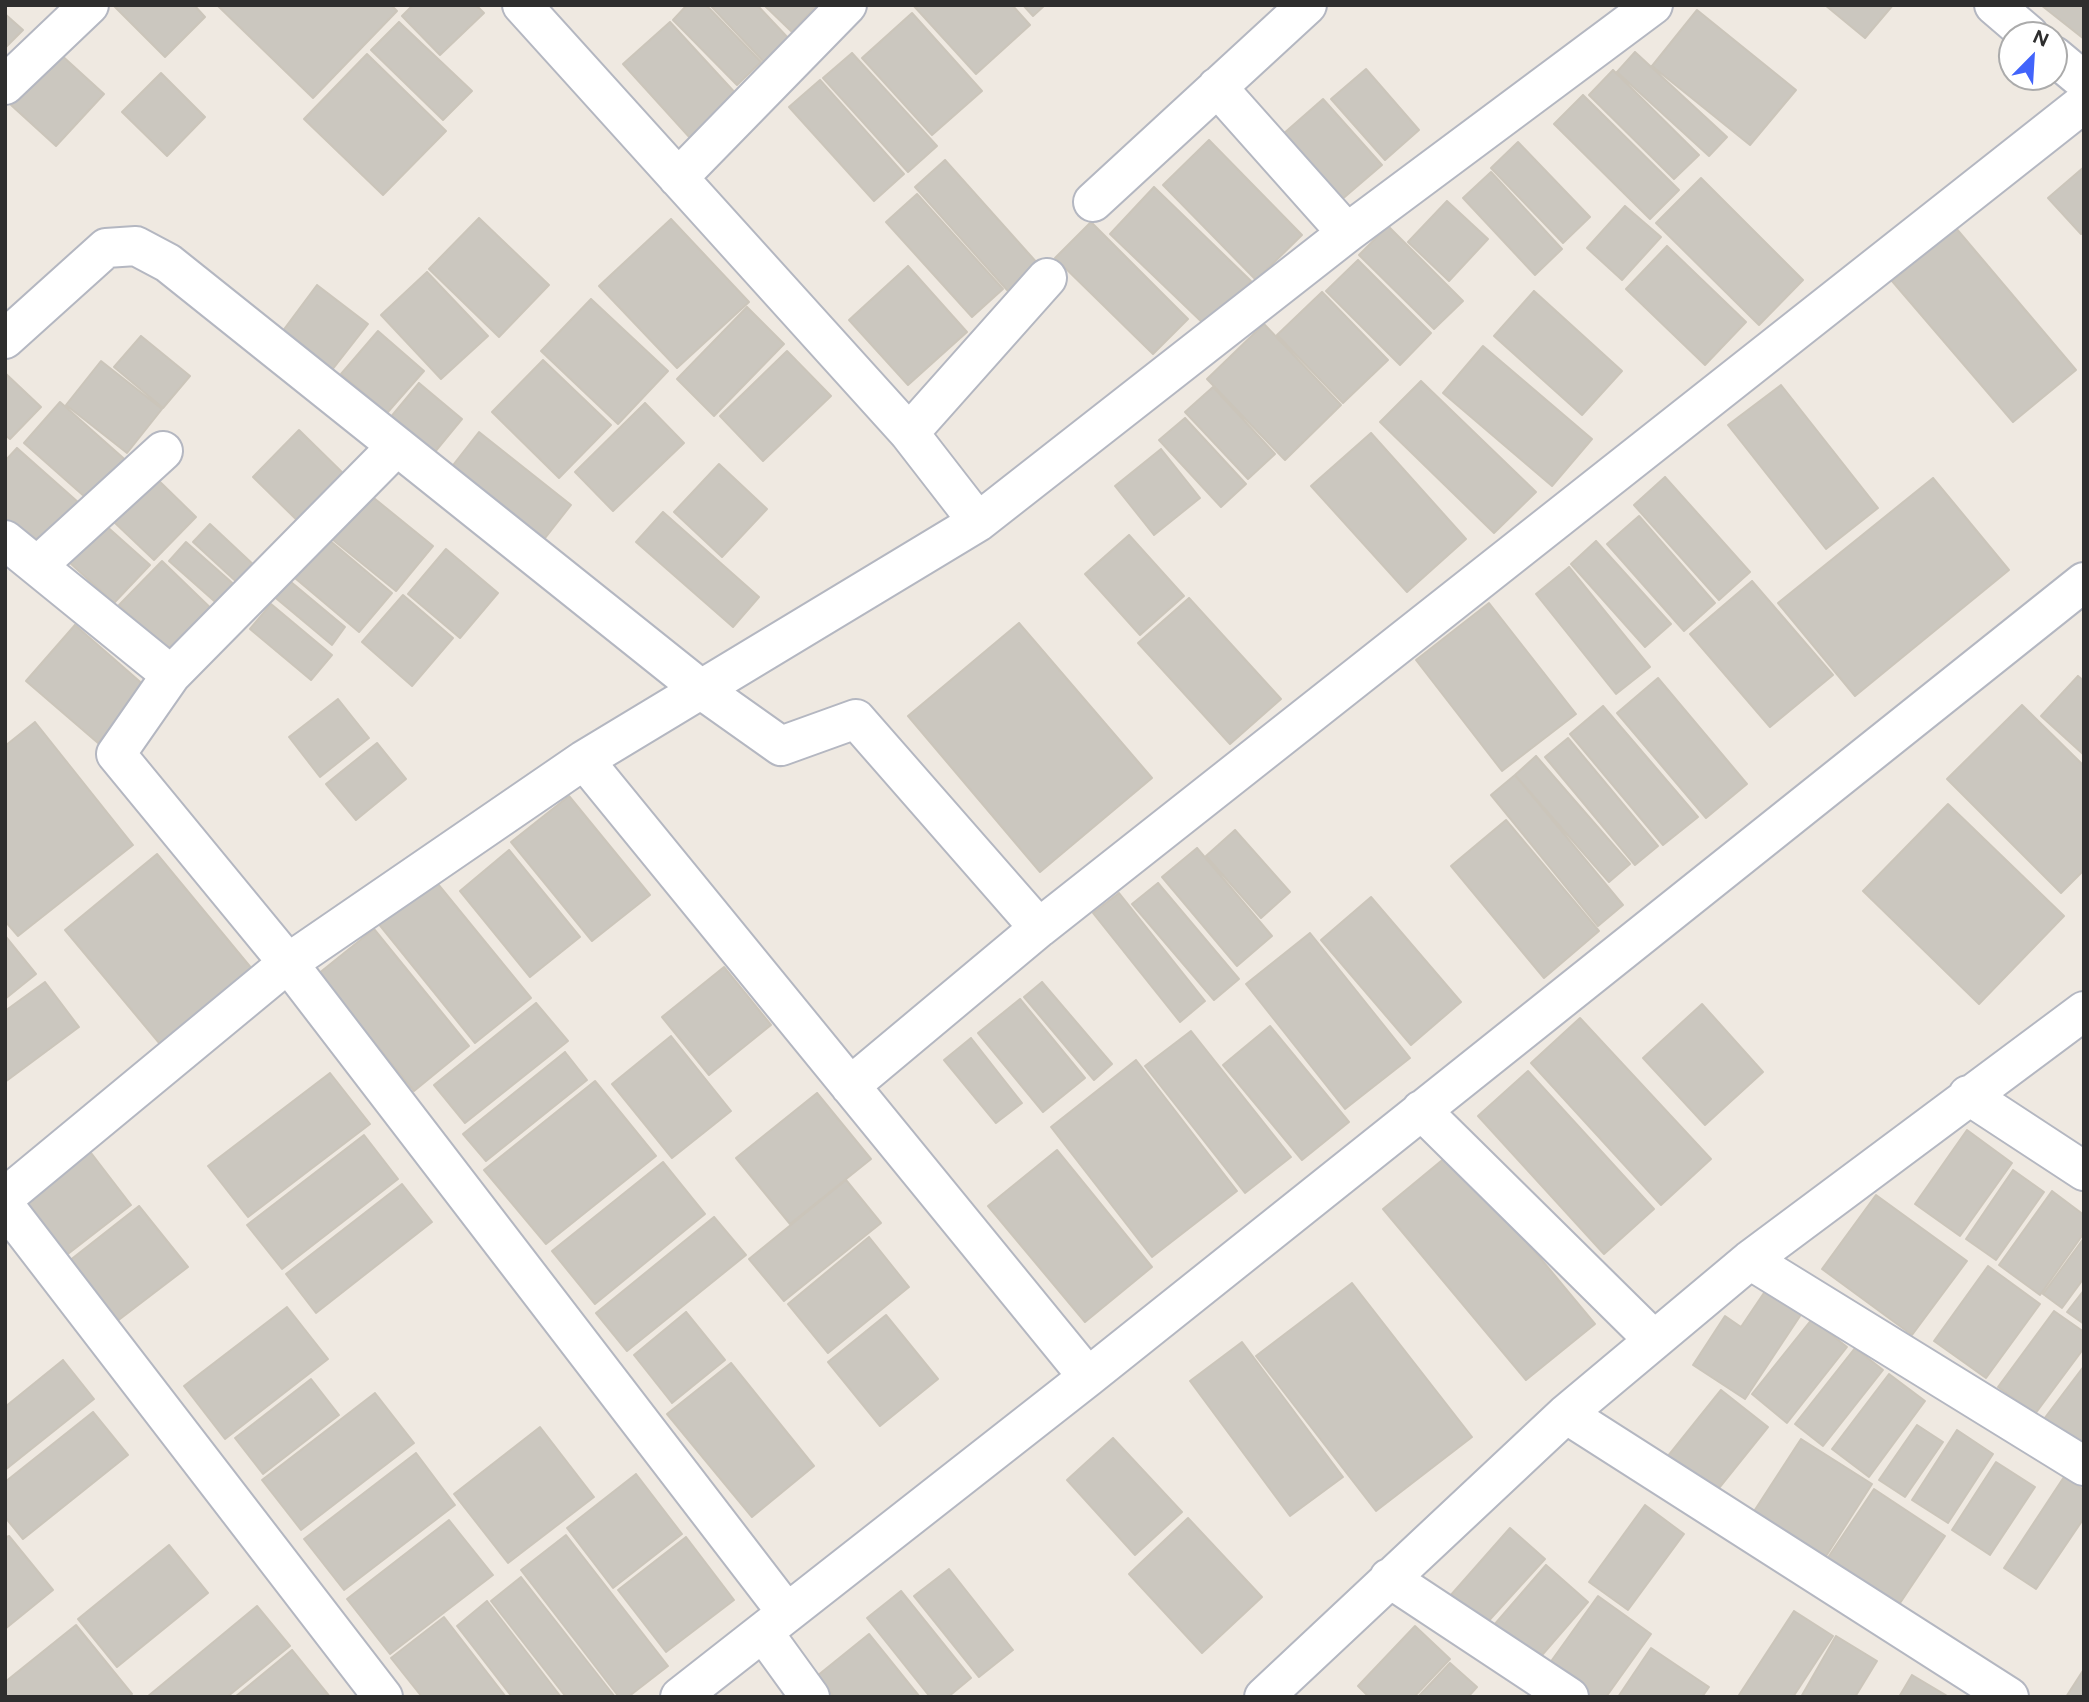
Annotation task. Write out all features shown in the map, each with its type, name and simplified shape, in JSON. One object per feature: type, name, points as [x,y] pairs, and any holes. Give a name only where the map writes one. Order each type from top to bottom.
[{"type":"street","points":[[5,85],[89,5]]},
{"type":"street","points":[[522,5],[909,433],[978,522]]},
{"type":"street","points":[[678,178],[847,5]]},
{"type":"street","points":[[1093,202],[1307,5]]},
{"type":"street","points":[[5,1197],[288,963],[584,760],[978,522],[1347,233],[1653,5]]},
{"type":"street","points":[[1994,5],[2013,21]]},
{"type":"street","points":[[2068,68],[2084,81]]},
{"type":"street","points":[[1217,87],[1347,233]]},
{"type":"street","points":[[850,1087],[1039,928],[2084,103]]},
{"type":"street","points":[[5,339],[106,248],[136,246],[168,262],[702,690],[781,746],[856,719],[1039,928]]},
{"type":"street","points":[[909,433],[1047,278]]},
{"type":"street","points":[[397,446],[171,675],[116,754],[288,963],[775,1622],[810,1697]]},
{"type":"street","points":[[37,566],[163,451]]},
{"type":"street","points":[[5,540],[171,675]]},
{"type":"street","points":[[680,1697],[1088,1377],[2084,582]]},
{"type":"street","points":[[584,760],[1088,1377]]},
{"type":"street","points":[[1264,1697],[1566,1414],[1654,1340],[1751,1261],[1968,1095],[2084,1011]]},
{"type":"street","points":[[1968,1095],[2084,1171]]},
{"type":"street","points":[[1422,1111],[1654,1340]]},
{"type":"street","points":[[5,1206],[383,1697]]},
{"type":"street","points":[[1751,1261],[2084,1466]]},
{"type":"street","points":[[1566,1414],[2010,1697]]},
{"type":"street","points":[[1389,1578],[1569,1697]]},
{"type":"building","points":[[113,5],[194,5],[205,17],[165,57]]},
{"type":"building","points":[[217,5],[391,5],[397,11],[313,98]]},
{"type":"building","points":[[413,5],[476,5],[484,13],[440,55],[402,16]]},
{"type":"building","points":[[687,5],[706,5],[761,62],[737,85],[673,20]]},
{"type":"building","points":[[710,5],[757,5],[790,40],[765,63]]},
{"type":"building","points":[[764,5],[817,5],[792,32]]},
{"type":"building","points":[[913,5],[1012,5],[1030,25],[976,74]]},
{"type":"building","points":[[1023,5],[1045,5],[1033,16]]},
{"type":"building","points":[[1825,5],[1893,5],[1865,38]]},
{"type":"building","points":[[2041,5],[2084,5],[2084,39],[2068,26],[2068,21],[2061,21]]},
{"type":"building","points":[[1697,10],[1796,90],[1750,145],[1652,66]]},
{"type":"building","points":[[912,13],[982,91],[932,135],[862,58]]},
{"type":"building","points":[[5,14],[23,30],[5,48]]},
{"type":"building","points":[[399,22],[472,91],[443,120],[371,50]]},
{"type":"building","points":[[670,22],[738,96],[691,139],[623,64]]},
{"type":"building","points":[[1635,52],[1727,137],[1709,156],[1617,72]]},
{"type":"building","points":[[59,53],[104,94],[56,146],[11,105]]},
{"type":"building","points":[[852,53],[937,146],[908,172],[823,78]]},
{"type":"building","points":[[367,54],[446,131],[383,195],[304,119]]},
{"type":"building","points":[[1366,69],[1419,130],[1385,160],[1331,99]]},
{"type":"building","points":[[1613,70],[1699,155],[1674,179],[1589,95]]},
{"type":"building","points":[[161,73],[205,117],[167,156],[122,112]]},
{"type":"building","points":[[820,80],[904,174],[874,201],[789,107]]},
{"type":"building","points":[[1583,95],[1679,190],[1650,219],[1554,124]]},
{"type":"building","points":[[1323,99],[1382,165],[1340,201],[1282,135]]},
{"type":"building","points":[[1209,140],[1302,235],[1256,280],[1163,185]]},
{"type":"building","points":[[1518,142],[1590,217],[1563,243],[1491,168]]},
{"type":"building","points":[[945,160],[1038,264],[1008,291],[915,187]]},
{"type":"building","points":[[2084,167],[2084,231],[2081,234],[2048,198]]},
{"type":"building","points":[[1491,172],[1562,249],[1535,275],[1463,198]]},
{"type":"building","points":[[1701,178],[1803,280],[1759,325],[1656,223]]},
{"type":"building","points":[[1154,187],[1251,281],[1206,326],[1110,234]]},
{"type":"building","points":[[917,194],[1003,289],[972,317],[886,222]]},
{"type":"building","points":[[1447,201],[1488,239],[1449,281],[1408,242]]},
{"type":"building","points":[[1625,206],[1661,237],[1622,280],[1587,248]]},
{"type":"building","points":[[479,218],[549,285],[499,337],[429,269]]},
{"type":"building","points":[[671,219],[749,302],[677,368],[599,286]]},
{"type":"building","points":[[1091,222],[1188,319],[1153,354],[1055,258]]},
{"type":"building","points":[[1388,226],[1463,301],[1434,329],[1359,255]]},
{"type":"building","points":[[1955,227],[2076,370],[2013,422],[1892,281]]},
{"type":"building","points":[[1667,246],[1746,322],[1705,365],[1626,289]]},
{"type":"building","points":[[1358,260],[1431,333],[1400,365],[1326,291]]},
{"type":"building","points":[[908,266],[967,332],[908,385],[849,320]]},
{"type":"building","points":[[427,272],[488,336],[441,379],[381,315]]},
{"type":"building","points":[[317,285],[368,324],[332,370],[282,332]]},
{"type":"building","points":[[1534,291],[1622,371],[1582,415],[1494,336]]},
{"type":"building","points":[[1322,292],[1388,360],[1343,403],[1277,335]]},
{"type":"building","points":[[591,299],[668,371],[618,424],[541,351]]},
{"type":"building","points":[[747,307],[784,344],[714,416],[677,379]]},
{"type":"building","points":[[1264,324],[1341,405],[1285,460],[1207,379]]},
{"type":"building","points":[[378,331],[424,371],[387,413],[341,374]]},
{"type":"building","points":[[141,336],[190,376],[163,408],[114,367]]},
{"type":"building","points":[[1483,346],[1592,439],[1552,486],[1443,393]]},
{"type":"building","points":[[787,351],[831,396],[763,461],[720,416]]},
{"type":"building","points":[[543,360],[611,425],[559,478],[492,412]]},
{"type":"building","points":[[101,361],[162,409],[127,453],[66,405]]},
{"type":"building","points":[[5,373],[41,407],[10,439],[5,435]]},
{"type":"building","points":[[1421,381],[1536,492],[1494,533],[1380,422]]},
{"type":"building","points":[[419,383],[462,419],[434,453],[390,418]]},
{"type":"building","points":[[1781,385],[1878,508],[1826,549],[1728,425]]},
{"type":"building","points":[[1213,387],[1275,454],[1248,479],[1185,412]]},
{"type":"building","points":[[60,402],[130,464],[94,505],[24,443]]},
{"type":"building","points":[[645,403],[684,443],[613,511],[575,472]]},
{"type":"building","points":[[1185,418],[1246,484],[1221,507],[1159,440]]},
{"type":"building","points":[[299,430],[351,481],[305,528],[253,477]]},
{"type":"building","points":[[479,432],[571,505],[542,542],[450,469]]},
{"type":"building","points":[[1371,433],[1466,539],[1407,592],[1311,486]]},
{"type":"building","points":[[17,448],[79,503],[36,551],[5,524],[5,461]]},
{"type":"building","points":[[1161,449],[1200,498],[1154,535],[1115,486]]},
{"type":"building","points":[[719,464],[767,509],[722,557],[674,512]]},
{"type":"building","points":[[155,477],[196,517],[154,560],[113,521]]},
{"type":"building","points":[[1665,477],[1750,572],[1719,600],[1634,505]]},
{"type":"building","points":[[1933,478],[2009,570],[1855,696],[1778,603]]},
{"type":"building","points":[[364,490],[433,546],[396,591],[327,535]]},
{"type":"building","points":[[663,512],[759,597],[733,627],[636,542]]},
{"type":"building","points":[[1639,516],[1715,603],[1684,631],[1607,544]]},
{"type":"building","points":[[104,524],[150,565],[114,603],[69,562]]},
{"type":"building","points":[[210,524],[257,568],[241,586],[193,542]]},
{"type":"building","points":[[322,534],[392,593],[359,632],[289,573]]},
{"type":"building","points":[[1129,535],[1184,596],[1140,635],[1085,574]]},
{"type":"building","points":[[1596,541],[1671,624],[1645,647],[1571,564]]},
{"type":"building","points":[[186,542],[247,596],[230,615],[169,561]]},
{"type":"building","points":[[446,549],[498,593],[460,638],[408,594]]},
{"type":"building","points":[[162,561],[223,620],[181,663],[119,605]]},
{"type":"building","points":[[1569,567],[1650,667],[1616,694],[1536,594]]},
{"type":"building","points":[[285,577],[345,627],[332,645],[271,594]]},
{"type":"building","points":[[1752,581],[1833,675],[1770,727],[1690,634]]},
{"type":"building","points":[[403,595],[453,638],[412,686],[362,642]]},
{"type":"building","points":[[1189,598],[1281,699],[1230,744],[1138,643]]},
{"type":"building","points":[[1489,603],[1576,714],[1502,771],[1416,660]]},
{"type":"building","points":[[271,604],[332,655],[311,680],[250,629]]},
{"type":"building","points":[[1019,623],[1152,778],[1040,872],[908,716]]},
{"type":"building","points":[[75,625],[146,687],[98,743],[26,681]]},
{"type":"building","points":[[2078,676],[2084,681],[2084,755],[2041,716]]},
{"type":"building","points":[[1658,678],[1747,784],[1706,818],[1617,713]]},
{"type":"building","points":[[338,699],[369,738],[320,777],[289,737]]},
{"type":"building","points":[[2022,705],[2084,766],[2084,870],[2061,893],[1947,779]]},
{"type":"building","points":[[1603,706],[1698,817],[1663,845],[1570,734]]},
{"type":"building","points":[[35,722],[133,845],[18,936],[5,921],[5,746]]},
{"type":"building","points":[[1568,738],[1658,846],[1635,865],[1545,757]]},
{"type":"building","points":[[377,743],[406,779],[356,820],[326,784]]},
{"type":"building","points":[[1536,756],[1630,864],[1609,882],[1515,775]]},
{"type":"building","points":[[1515,775],[1623,905],[1598,926],[1491,795]]},
{"type":"building","points":[[569,796],[650,895],[592,941],[511,842]]},
{"type":"building","points":[[1948,804],[2064,916],[1979,1004],[1863,891]]},
{"type":"building","points":[[1506,820],[1599,931],[1544,978],[1451,866]]},
{"type":"building","points":[[1235,830],[1290,892],[1261,918],[1206,856]]},
{"type":"building","points":[[1197,848],[1272,936],[1237,966],[1162,877]]},
{"type":"building","points":[[509,850],[580,937],[530,977],[460,891]]},
{"type":"building","points":[[157,854],[257,975],[165,1050],[65,930]]},
{"type":"building","points":[[433,878],[531,998],[475,1043],[378,923]]},
{"type":"building","points":[[1158,883],[1239,979],[1214,1000],[1132,904]]},
{"type":"building","points":[[1119,893],[1205,1001],[1180,1022],[1093,913]]},
{"type":"building","points":[[1371,897],[1461,1002],[1411,1045],[1321,940]]},
{"type":"building","points":[[374,929],[469,1046],[414,1091],[318,974]]},
{"type":"building","points":[[1310,933],[1410,1058],[1345,1109],[1246,984]]},
{"type":"building","points":[[5,938],[36,974],[5,999]]},
{"type":"building","points":[[724,967],[771,1025],[709,1075],[662,1017]]},
{"type":"building","points":[[45,982],[79,1027],[5,1082],[5,1011]]},
{"type":"building","points":[[1042,982],[1112,1064],[1094,1080],[1024,997]]},
{"type":"building","points":[[1020,999],[1085,1078],[1043,1112],[978,1033]]},
{"type":"building","points":[[536,1003],[568,1041],[465,1123],[434,1085]]},
{"type":"building","points":[[1702,1004],[1763,1072],[1705,1125],[1643,1058]]},
{"type":"building","points":[[1580,1018],[1711,1159],[1661,1205],[1531,1063]]},
{"type":"building","points":[[1270,1026],[1349,1122],[1302,1160],[1223,1065]]},
{"type":"building","points":[[1191,1031],[1291,1157],[1245,1193],[1145,1066]]},
{"type":"building","points":[[671,1036],[731,1111],[672,1158],[612,1084]]},
{"type":"building","points":[[971,1038],[1022,1103],[996,1123],[944,1060]]},
{"type":"building","points":[[565,1052],[587,1080],[486,1161],[463,1134]]},
{"type":"building","points":[[1136,1060],[1237,1191],[1152,1257],[1051,1127]]},
{"type":"building","points":[[1528,1071],[1654,1209],[1604,1254],[1478,1116]]},
{"type":"building","points":[[330,1073],[370,1124],[248,1217],[208,1166]]},
{"type":"building","points":[[595,1081],[656,1156],[546,1244],[484,1170]]},
{"type":"building","points":[[817,1093],[871,1159],[790,1224],[736,1158]]},
{"type":"building","points":[[1967,1130],[2012,1163],[1960,1236],[1915,1204]]},
{"type":"building","points":[[364,1135],[398,1179],[282,1269],[247,1225]]},
{"type":"building","points":[[88,1149],[131,1205],[64,1257],[21,1200]]},
{"type":"building","points":[[1057,1150],[1152,1267],[1085,1322],[988,1206]]},
{"type":"building","points":[[1452,1152],[1595,1324],[1526,1380],[1383,1209]]},
{"type":"building","points":[[663,1162],[705,1214],[595,1304],[552,1251]]},
{"type":"building","points":[[2013,1170],[2044,1192],[1996,1260],[1966,1239]]},
{"type":"building","points":[[846,1180],[881,1223],[784,1301],[749,1259]]},
{"type":"building","points":[[402,1184],[432,1222],[316,1313],[286,1274]]},
{"type":"building","points":[[2052,1191],[2084,1215],[2084,1233],[2040,1295],[1999,1265]]},
{"type":"building","points":[[1876,1195],[1967,1261],[1912,1335],[1822,1269]]},
{"type":"building","points":[[139,1206],[188,1267],[116,1322],[69,1261]]},
{"type":"building","points":[[714,1217],[746,1255],[627,1351],[596,1313]]},
{"type":"building","points":[[869,1237],[909,1287],[828,1353],[788,1304]]},
{"type":"building","points":[[2084,1238],[2084,1278],[2062,1308],[2043,1294]]},
{"type":"building","points":[[1988,1266],[2040,1304],[1986,1378],[1934,1341]]},
{"type":"building","points":[[1352,1283],[1472,1437],[1376,1511],[1256,1356]]},
{"type":"building","points":[[1770,1284],[1806,1307],[1745,1399],[1693,1365],[1725,1316],[1741,1327]]},
{"type":"building","points":[[2084,1290],[2084,1324],[2067,1312]]},
{"type":"building","points":[[287,1307],[328,1359],[225,1439],[184,1386]]},
{"type":"building","points":[[2054,1311],[2084,1332],[2084,1348],[2035,1414],[1998,1387]]},
{"type":"building","points":[[686,1312],[725,1360],[672,1403],[634,1355]]},
{"type":"building","points":[[886,1315],[938,1379],[880,1426],[828,1362]]},
{"type":"building","points":[[1812,1319],[1847,1347],[1787,1423],[1752,1394]]},
{"type":"building","points":[[1242,1342],[1343,1477],[1290,1516],[1190,1381]]},
{"type":"building","points":[[1855,1348],[1883,1370],[1823,1446],[1795,1424]]},
{"type":"building","points":[[63,1360],[94,1399],[5,1470],[5,1407]]},
{"type":"building","points":[[731,1363],[814,1466],[752,1517],[667,1414]]},
{"type":"building","points":[[2084,1366],[2084,1448],[2044,1419]]},
{"type":"building","points":[[1889,1374],[1925,1401],[1869,1477],[1832,1449]]},
{"type":"building","points":[[311,1379],[339,1415],[263,1474],[235,1438]]},
{"type":"building","points":[[1721,1390],[1768,1427],[1711,1498],[1664,1461]]},
{"type":"building","points":[[375,1393],[414,1443],[301,1530],[262,1480]]},
{"type":"building","points":[[93,1412],[128,1455],[23,1539],[5,1517],[5,1482]]},
{"type":"building","points":[[1917,1425],[1943,1442],[1905,1497],[1879,1480]]},
{"type":"building","points":[[540,1427],[594,1497],[508,1563],[454,1494]]},
{"type":"building","points":[[1957,1430],[1993,1454],[1948,1523],[1912,1500]]},
{"type":"building","points":[[1113,1438],[1182,1512],[1135,1555],[1067,1480]]},
{"type":"building","points":[[1801,1439],[1872,1484],[1821,1564],[1749,1519]]},
{"type":"building","points":[[416,1453],[455,1505],[344,1590],[304,1539]]},
{"type":"building","points":[[1996,1462],[2035,1487],[1990,1555],[1952,1530]]},
{"type":"building","points":[[636,1474],[682,1534],[613,1588],[567,1528]]},
{"type":"building","points":[[2064,1477],[2084,1490],[2084,1518],[2036,1589],[2004,1568]]},
{"type":"building","points":[[1874,1489],[1945,1536],[1894,1612],[1823,1565]]},
{"type":"building","points":[[1645,1505],[1684,1534],[1628,1610],[1589,1582]]},
{"type":"building","points":[[1188,1518],[1262,1597],[1202,1653],[1129,1574]]},
{"type":"building","points":[[449,1520],[493,1575],[390,1654],[347,1599]]},
{"type":"building","points":[[1510,1528],[1545,1559],[1484,1626],[1450,1596]]},
{"type":"building","points":[[566,1535],[668,1666],[628,1697],[619,1697],[521,1570]]},
{"type":"building","points":[[9,1536],[53,1590],[5,1629],[5,1538]]},
{"type":"building","points":[[686,1537],[734,1600],[666,1652],[618,1590]]},
{"type":"building","points":[[169,1545],[208,1593],[117,1667],[78,1619]]},
{"type":"building","points":[[1546,1565],[1588,1602],[1530,1669],[1488,1632]]},
{"type":"building","points":[[949,1569],[1013,1650],[979,1677],[914,1596]]},
{"type":"building","points":[[521,1577],[615,1697],[566,1697],[491,1601]]},
{"type":"building","points":[[901,1591],[971,1678],[948,1697],[930,1697],[867,1618]]},
{"type":"building","points":[[1598,1596],[1651,1634],[1606,1697],[1588,1697],[1547,1667]]},
{"type":"building","points":[[487,1601],[561,1697],[512,1697],[457,1626]]},
{"type":"building","points":[[257,1606],[290,1646],[227,1697],[147,1697]]},
{"type":"building","points":[[1794,1611],[1833,1636],[1793,1697],[1742,1697],[1739,1695]]},
{"type":"building","points":[[444,1617],[506,1697],[422,1697],[391,1658]]},
{"type":"building","points":[[76,1625],[132,1694],[128,1697],[5,1697],[5,1682]]},
{"type":"building","points":[[1415,1626],[1450,1659],[1414,1697],[1369,1697],[1358,1686]]},
{"type":"building","points":[[869,1634],[919,1696],[834,1697],[817,1676]]},
{"type":"building","points":[[1836,1636],[1877,1661],[1855,1697],[1801,1697]]},
{"type":"building","points":[[1651,1648],[1709,1687],[1702,1697],[1618,1697]]},
{"type":"building","points":[[292,1650],[330,1697],[235,1697]]},
{"type":"building","points":[[1450,1663],[1477,1687],[1468,1697],[1418,1697]]},
{"type":"building","points":[[2084,1669],[2084,1697],[2066,1697]]},
{"type":"building","points":[[1912,1675],[1949,1697],[1899,1697]]}]
